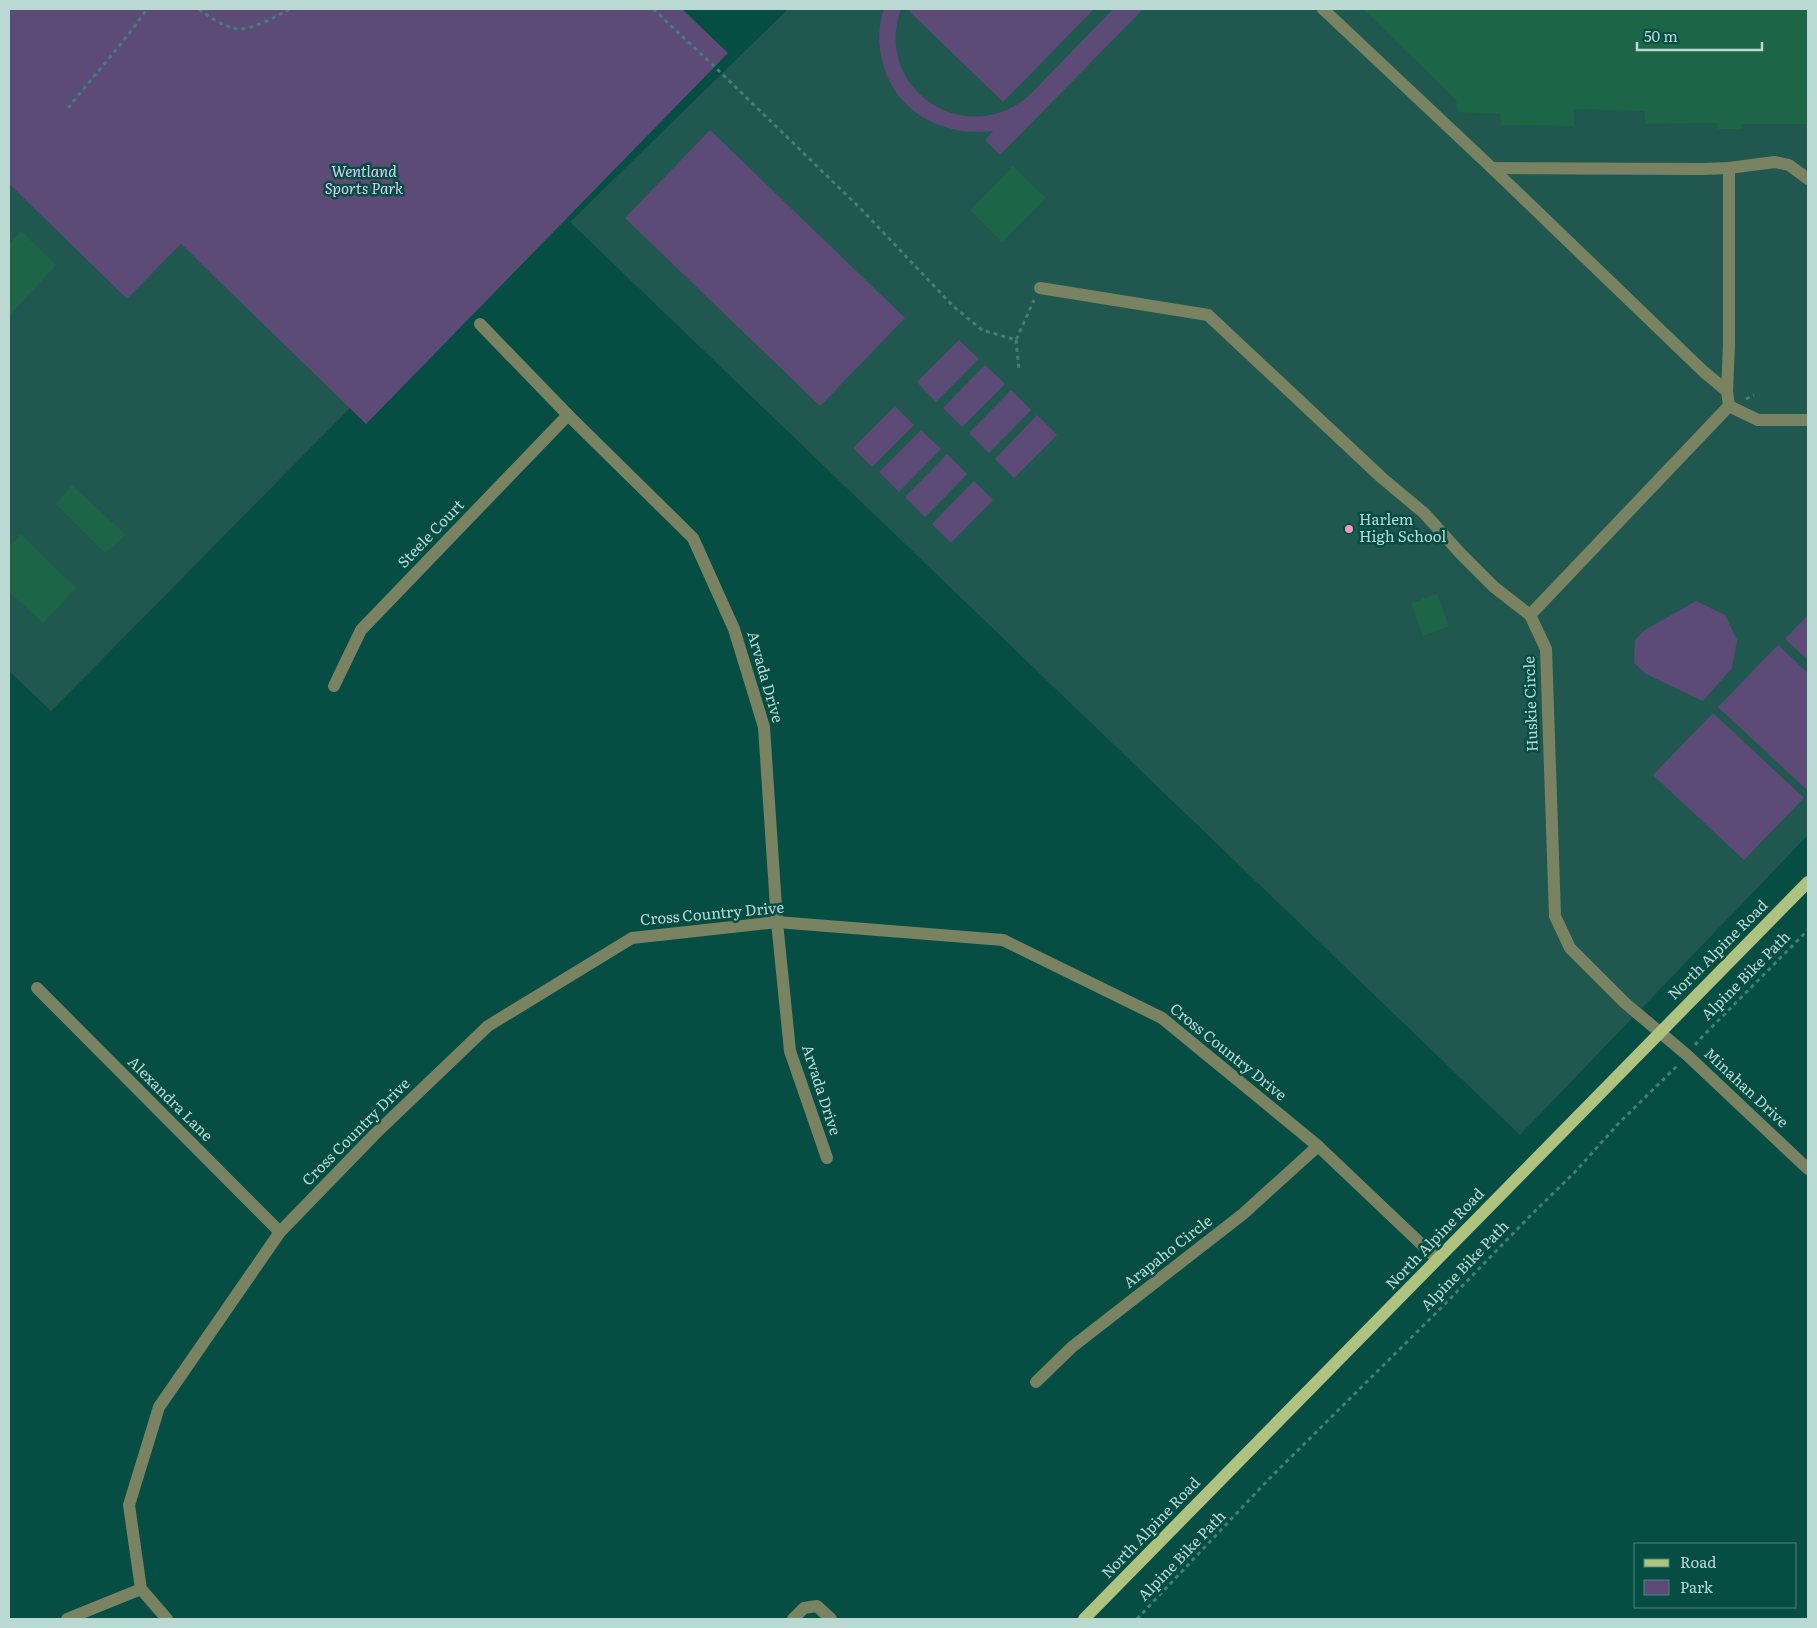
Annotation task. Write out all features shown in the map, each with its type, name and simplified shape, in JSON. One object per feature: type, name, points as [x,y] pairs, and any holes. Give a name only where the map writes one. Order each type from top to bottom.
[{"type":"main road","name":"North Alpine Road","points":[[1084,1619],[1808,882]]},
{"type":"street","points":[[1323,9],[1704,372],[1727,391]]},
{"type":"street","points":[[1492,168],[1729,168],[1775,162],[1789,165],[1808,179]]},
{"type":"street","points":[[1729,168],[1729,344],[1727,391],[1729,406]]},
{"type":"street","points":[[1040,288],[1208,315],[1382,478],[1424,513],[1494,587],[1530,614],[1729,406]]},
{"type":"street","name":"Arvada Drive","points":[[480,324],[568,415],[693,538],[734,629],[764,727],[776,922],[790,1051],[826,1158]]},
{"type":"street","points":[[1729,406],[1758,420],[1808,420]]},
{"type":"street","name":"Steele Court","points":[[334,686],[361,630],[568,415]]},
{"type":"street","name":"Huskie Circle","points":[[1530,614],[1546,649],[1555,916],[1570,948],[1625,1003],[1661,1031]]},
{"type":"street","name":"Cross Country Drive","points":[[141,1589],[129,1506],[159,1407],[280,1232],[375,1134],[488,1026],[632,938],[776,922],[1003,940],[1162,1018],[1318,1146],[1438,1260]]},
{"type":"street","name":"Alexandra Lane","points":[[37,988],[280,1232]]},
{"type":"street","name":"Minahan Drive","points":[[1661,1031],[1808,1169]]},
{"type":"street","name":"Arapaho Circle","points":[[1036,1382],[1072,1347],[1243,1214],[1318,1146]]},
{"type":"street","points":[[67,1619],[141,1589],[167,1619]]},
{"type":"street","points":[[793,1619],[804,1608],[818,1606],[831,1619]]},
{"type":"path","points":[[68,108],[89,81],[110,59],[147,9]]},
{"type":"path","points":[[199,9],[213,19],[238,29],[270,20],[289,9]]},
{"type":"path","points":[[653,9],[715,66],[848,196],[953,306],[982,330],[1016,340]]},
{"type":"path","points":[[1019,370],[1016,340],[1040,288]]},
{"type":"path","name":"Alpine Bike Path","points":[[1137,1619],[1268,1480],[1440,1309],[1687,1055],[1702,1037],[1808,930]]},
{"type":"shaded area","name":"Harlem High School","points":[[788,9],[1808,9],[1808,835],[1520,1135],[570,222]]},
{"type":"shaded area","points":[[9,184],[127,299],[181,244],[353,405],[51,711],[9,671]]},
{"type":"green space","name":"Wentland Sports Park","points":[[9,9],[682,9],[728,53],[366,424],[181,244],[127,299],[9,184]]},
{"type":"green space","points":[[884,9],[901,9],[896,29],[896,50],[902,69],[913,87],[924,98],[949,112],[963,116],[978,116],[992,115],[1019,103],[1038,87],[1113,9],[1143,9],[1000,155],[985,140],[993,131],[955,130],[937,124],[921,116],[907,105],[895,91],[886,74],[880,49],[880,26]]},
{"type":"green space","points":[[911,9],[1094,9],[1003,102],[909,11]]},
{"type":"green space","points":[[710,130],[905,318],[820,406],[625,218]]},
{"type":"green space","points":[[959,340],[979,359],[936,402],[917,382]]},
{"type":"green space","points":[[985,365],[1005,384],[962,427],[943,408]]},
{"type":"green space","points":[[1011,390],[1031,410],[989,453],[969,433]]},
{"type":"green space","points":[[895,406],[914,425],[872,467],[853,448]]},
{"type":"green space","points":[[1037,415],[1057,435],[1014,478],[995,459]]},
{"type":"green space","points":[[921,430],[941,449],[899,492],[879,472]]},
{"type":"green space","points":[[947,454],[967,474],[925,517],[905,497]]},
{"type":"green space","points":[[974,481],[993,500],[951,543],[932,524]]},
{"type":"green space","points":[[1696,601],[1725,615],[1737,640],[1732,668],[1703,701],[1646,674],[1634,663],[1635,640],[1645,630]]},
{"type":"green space","points":[[1808,615],[1808,660],[1785,639]]},
{"type":"green space","points":[[1778,645],[1808,673],[1808,791],[1718,707]]},
{"type":"green space","points":[[1713,713],[1804,798],[1744,860],[1653,775]]},
{"type":"building","points":[[1363,9],[1808,9],[1808,124],[1741,124],[1742,129],[1718,129],[1717,123],[1645,124],[1645,111],[1574,109],[1574,126],[1501,125],[1500,114],[1458,112],[1456,100]]},
{"type":"building","points":[[1013,166],[1046,198],[1002,242],[970,210]]},
{"type":"building","points":[[21,231],[56,265],[9,316],[9,244]]},
{"type":"building","points":[[72,485],[126,535],[105,553],[56,504]]},
{"type":"building","points":[[21,534],[76,588],[43,623],[9,592],[9,547]]},
{"type":"building","points":[[1437,594],[1449,626],[1423,636],[1411,603]]},
{"type":"place","name":"Harlem High School","points":[[1349,529]]}]
